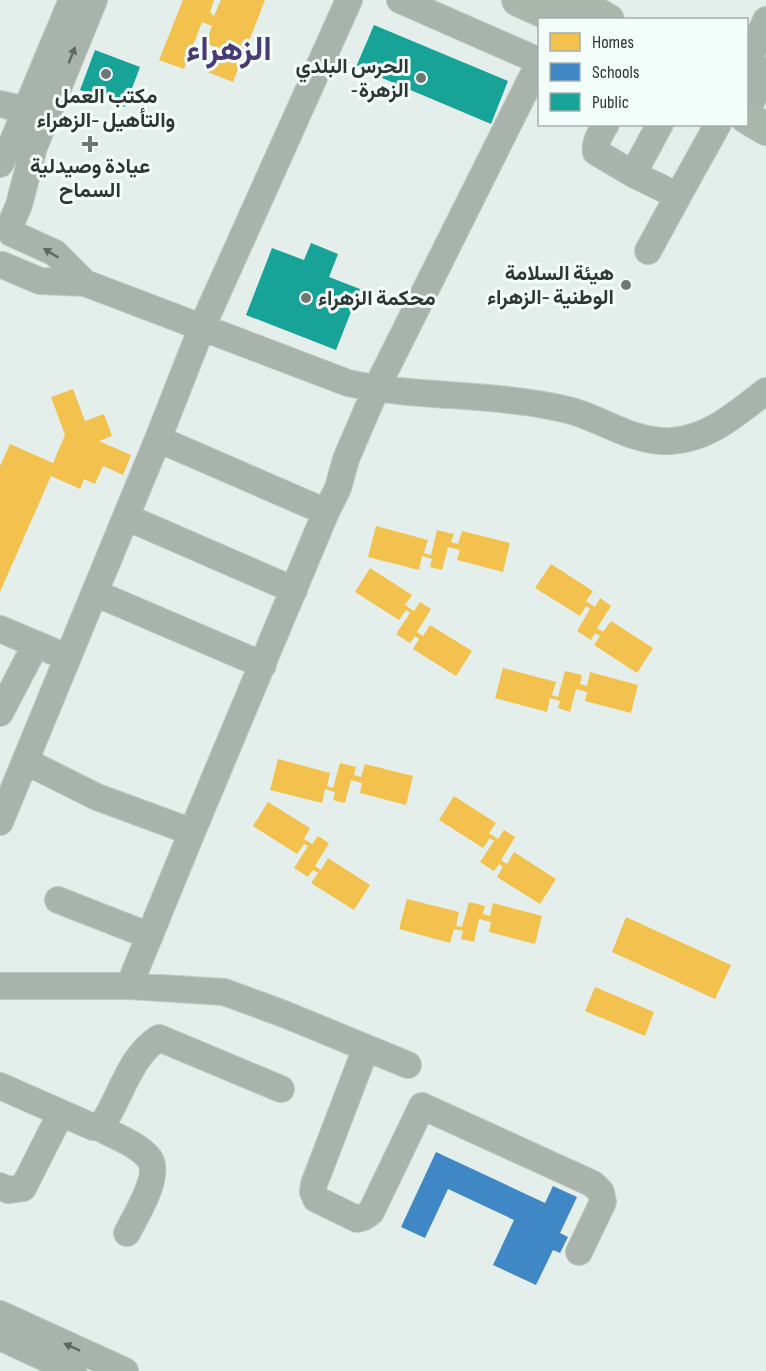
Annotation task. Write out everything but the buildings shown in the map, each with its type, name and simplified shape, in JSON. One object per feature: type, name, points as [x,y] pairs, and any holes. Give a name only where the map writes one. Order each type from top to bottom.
[{"type":"main road","points":[[518,0],[563,14],[593,18]]},
{"type":"main road","points":[[752,106],[766,129]]},
{"type":"street","points":[[0,164],[13,141],[72,0]]},
{"type":"street","points":[[94,0],[34,147],[19,205],[7,226],[10,254],[1,265],[40,281],[85,283],[348,382],[376,389],[514,400],[575,412],[638,438],[670,441],[696,437],[718,427],[766,391]]},
{"type":"street","points":[[0,822],[14,771],[68,658],[202,327],[349,0]]},
{"type":"street","points":[[400,0],[538,61]]},
{"type":"street","points":[[748,64],[766,20]]},
{"type":"street","points":[[129,986],[338,488],[346,459],[376,389],[538,63]]},
{"type":"street","points":[[752,106],[766,70]]},
{"type":"street","points":[[0,104],[26,110]]},
{"type":"street","points":[[605,126],[595,147],[596,152],[633,174],[678,195]]},
{"type":"street","points":[[633,174],[659,126]]},
{"type":"street","points":[[648,250],[717,126]]},
{"type":"street","points":[[7,226],[55,253],[85,283]]},
{"type":"street","points":[[158,439],[326,512]]},
{"type":"street","points":[[126,517],[294,590]]},
{"type":"street","points":[[95,593],[263,665]]},
{"type":"street","points":[[0,628],[68,658]]},
{"type":"street","points":[[3,703],[36,644]]},
{"type":"street","points":[[14,771],[97,796],[192,832]]},
{"type":"street","points":[[58,900],[150,936]]},
{"type":"street","points":[[0,986],[129,986],[224,992],[273,1009],[408,1065]]},
{"type":"street","points":[[100,1128],[121,1086],[150,1043],[159,1038],[281,1089]]},
{"type":"street","points":[[366,1048],[314,1184],[313,1192],[316,1199],[357,1219],[371,1212],[422,1106],[593,1184],[601,1192],[603,1202],[579,1252]]},
{"type":"street","points":[[0,1086],[100,1128],[135,1147],[149,1158],[153,1167],[150,1184],[127,1233]]},
{"type":"street","points":[[0,1186],[8,1190],[23,1188],[61,1113]]},
{"type":"street","points":[[0,1314],[125,1371]]},
{"type":"street","points":[[0,1337],[73,1371]]},
{"type":"place","name":"مكتب العمل والتأهيل -الزهراء","points":[[106,74]]},
{"type":"place","name":"الحرس البلدي -الزهرة","points":[[421,78]]},
{"type":"place","name":"عيادة وصيدلية السماح","points":[[90,144]]},
{"type":"place","name":"هيئة السلامة الوطنية -الزهراء","points":[[626,285]]},
{"type":"place","name":"محكمة الزهراء","points":[[306,298]]},
{"type":"district","name":"الزهراء","points":[[229,50]]}]
